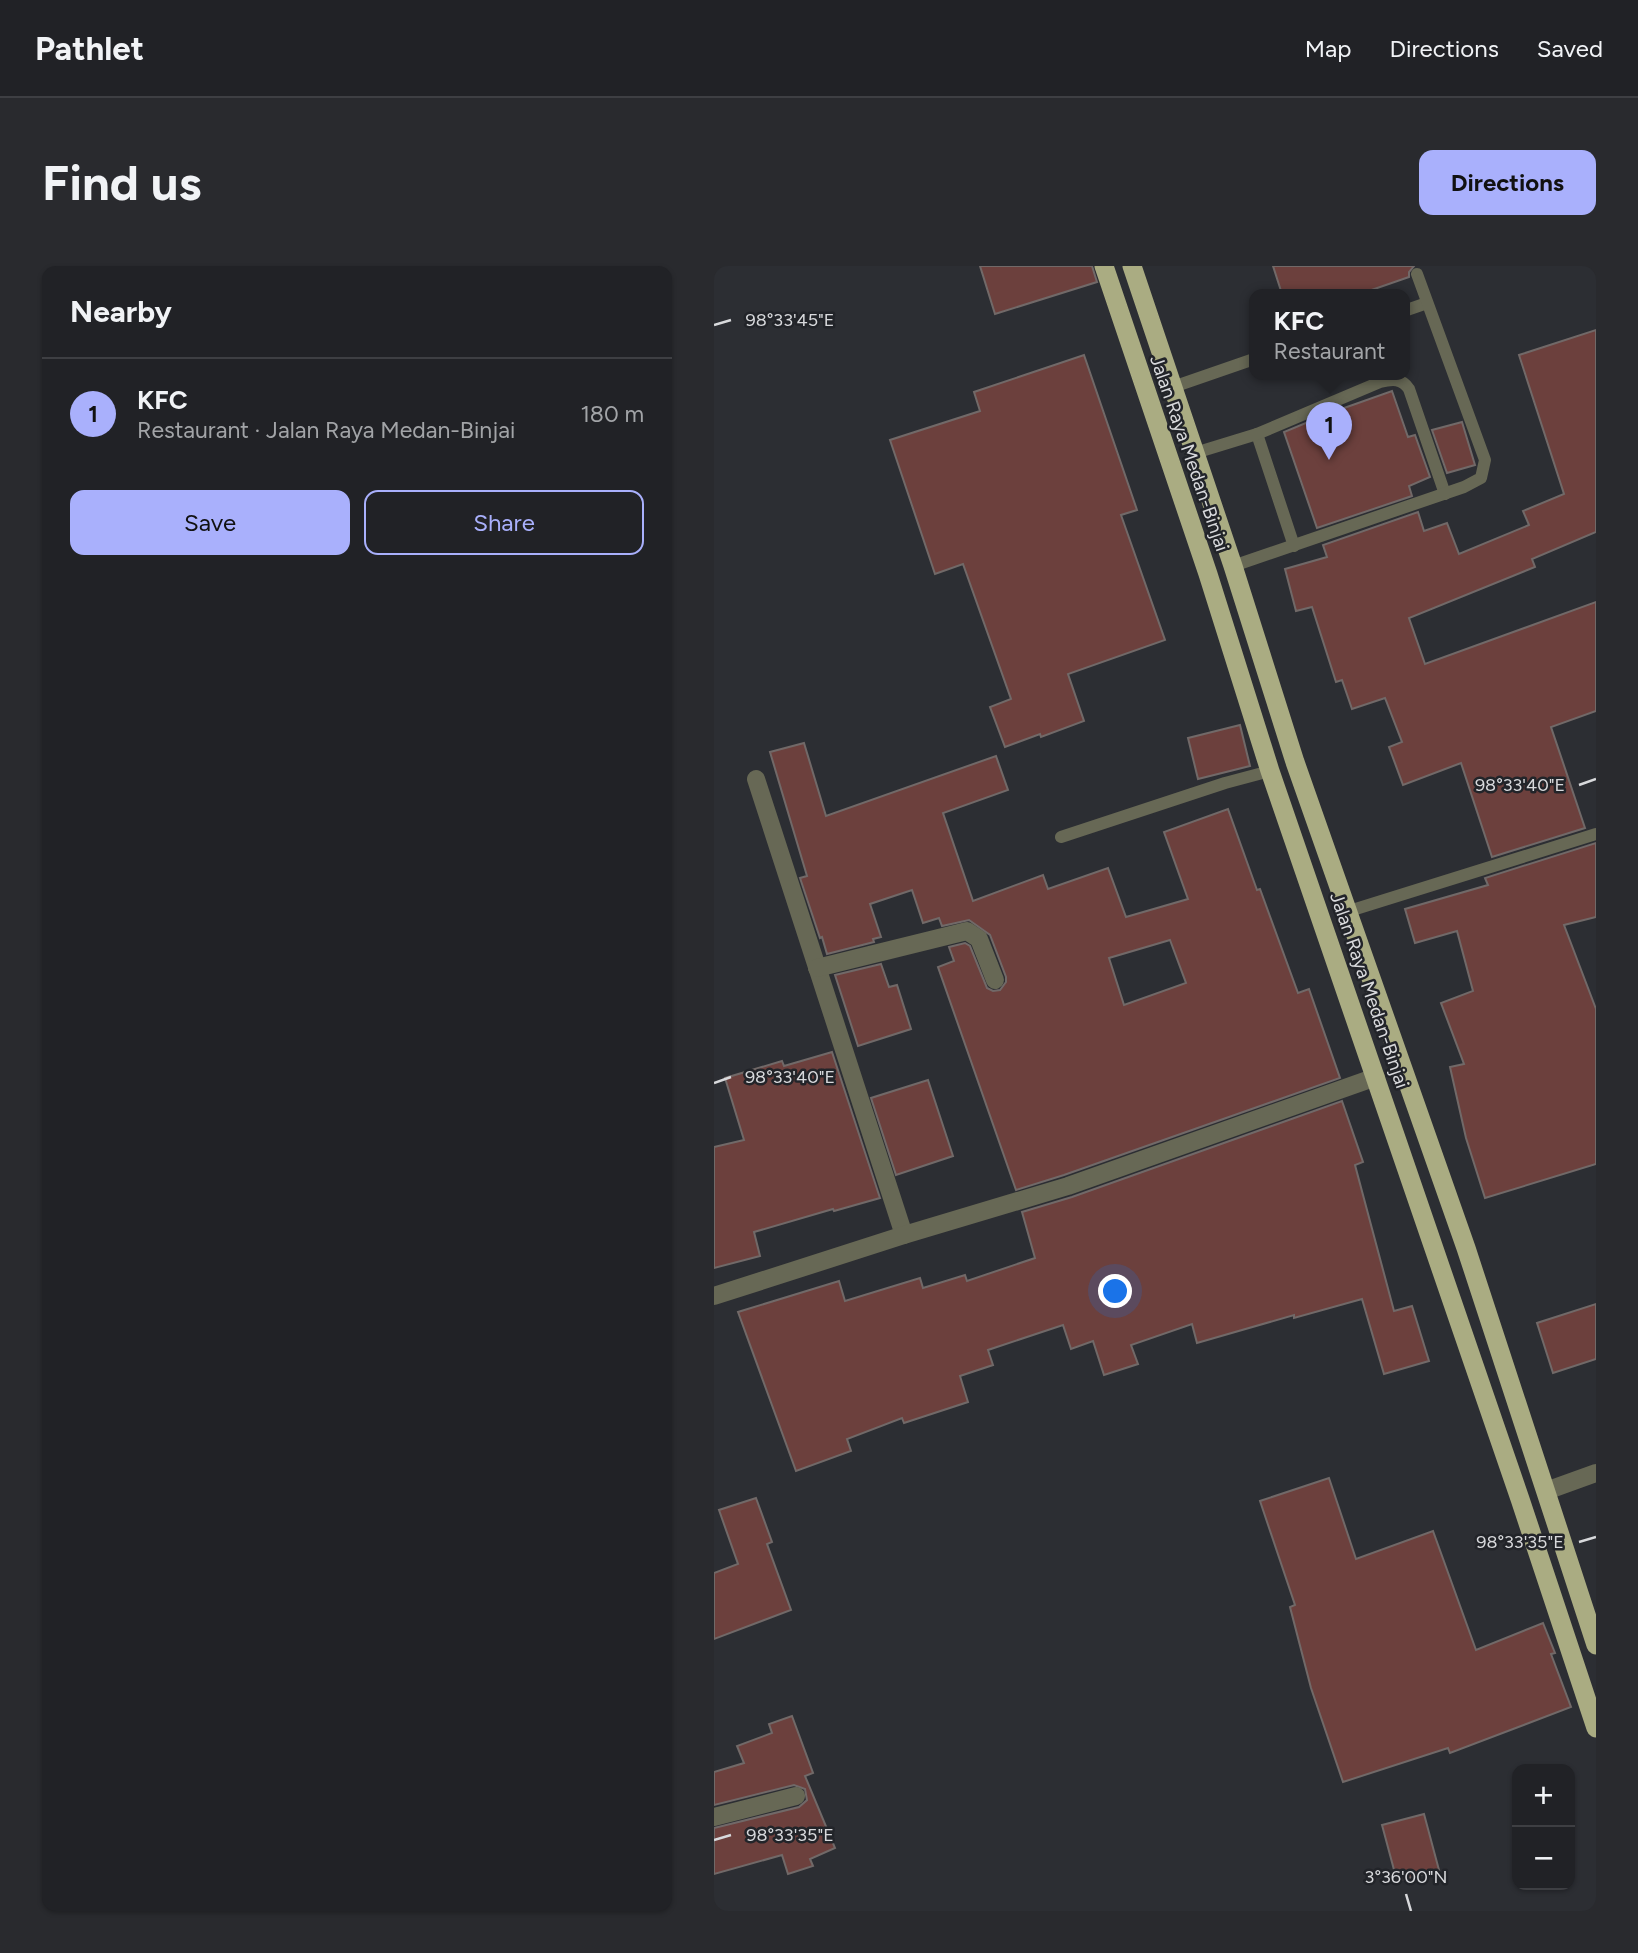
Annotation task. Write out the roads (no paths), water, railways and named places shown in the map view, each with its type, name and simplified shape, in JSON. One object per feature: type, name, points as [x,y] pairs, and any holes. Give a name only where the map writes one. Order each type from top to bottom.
[{"type":"highway","name":"Jalan Raya Medan-Binjai","points":[[1104,266],[1208,574],[1270,771],[1596,1728]]},
{"type":"highway","name":"Jalan Raya Medan-Binjai","points":[[1132,266],[1233,566],[1295,762],[1466,1248],[1596,1645]]},
{"type":"street","points":[[756,779],[904,1235]]},
{"type":"street","points":[[817,968],[967,931],[979,939],[995,980]]},
{"type":"street","points":[[714,1296],[1068,1186],[1376,1077]]},
{"type":"street","points":[[1546,1491],[1596,1473]]},
{"type":"street","points":[[714,1817],[796,1796]]},
{"type":"lane","points":[[1233,566],[1474,484],[1481,478],[1485,460],[1417,274]]},
{"type":"lane","points":[[1410,309],[1427,303]]},
{"type":"lane","points":[[1173,387],[1249,361]]},
{"type":"lane","points":[[1195,453],[1257,434],[1380,382],[1397,380],[1406,384],[1409,389],[1445,494]]},
{"type":"lane","points":[[1257,434],[1294,546]]},
{"type":"lane","points":[[1061,837],[1225,783],[1270,771]]},
{"type":"lane","points":[[1346,912],[1596,834]]},
{"type":"place","name":"KFC","points":[[1329,460]]}]
